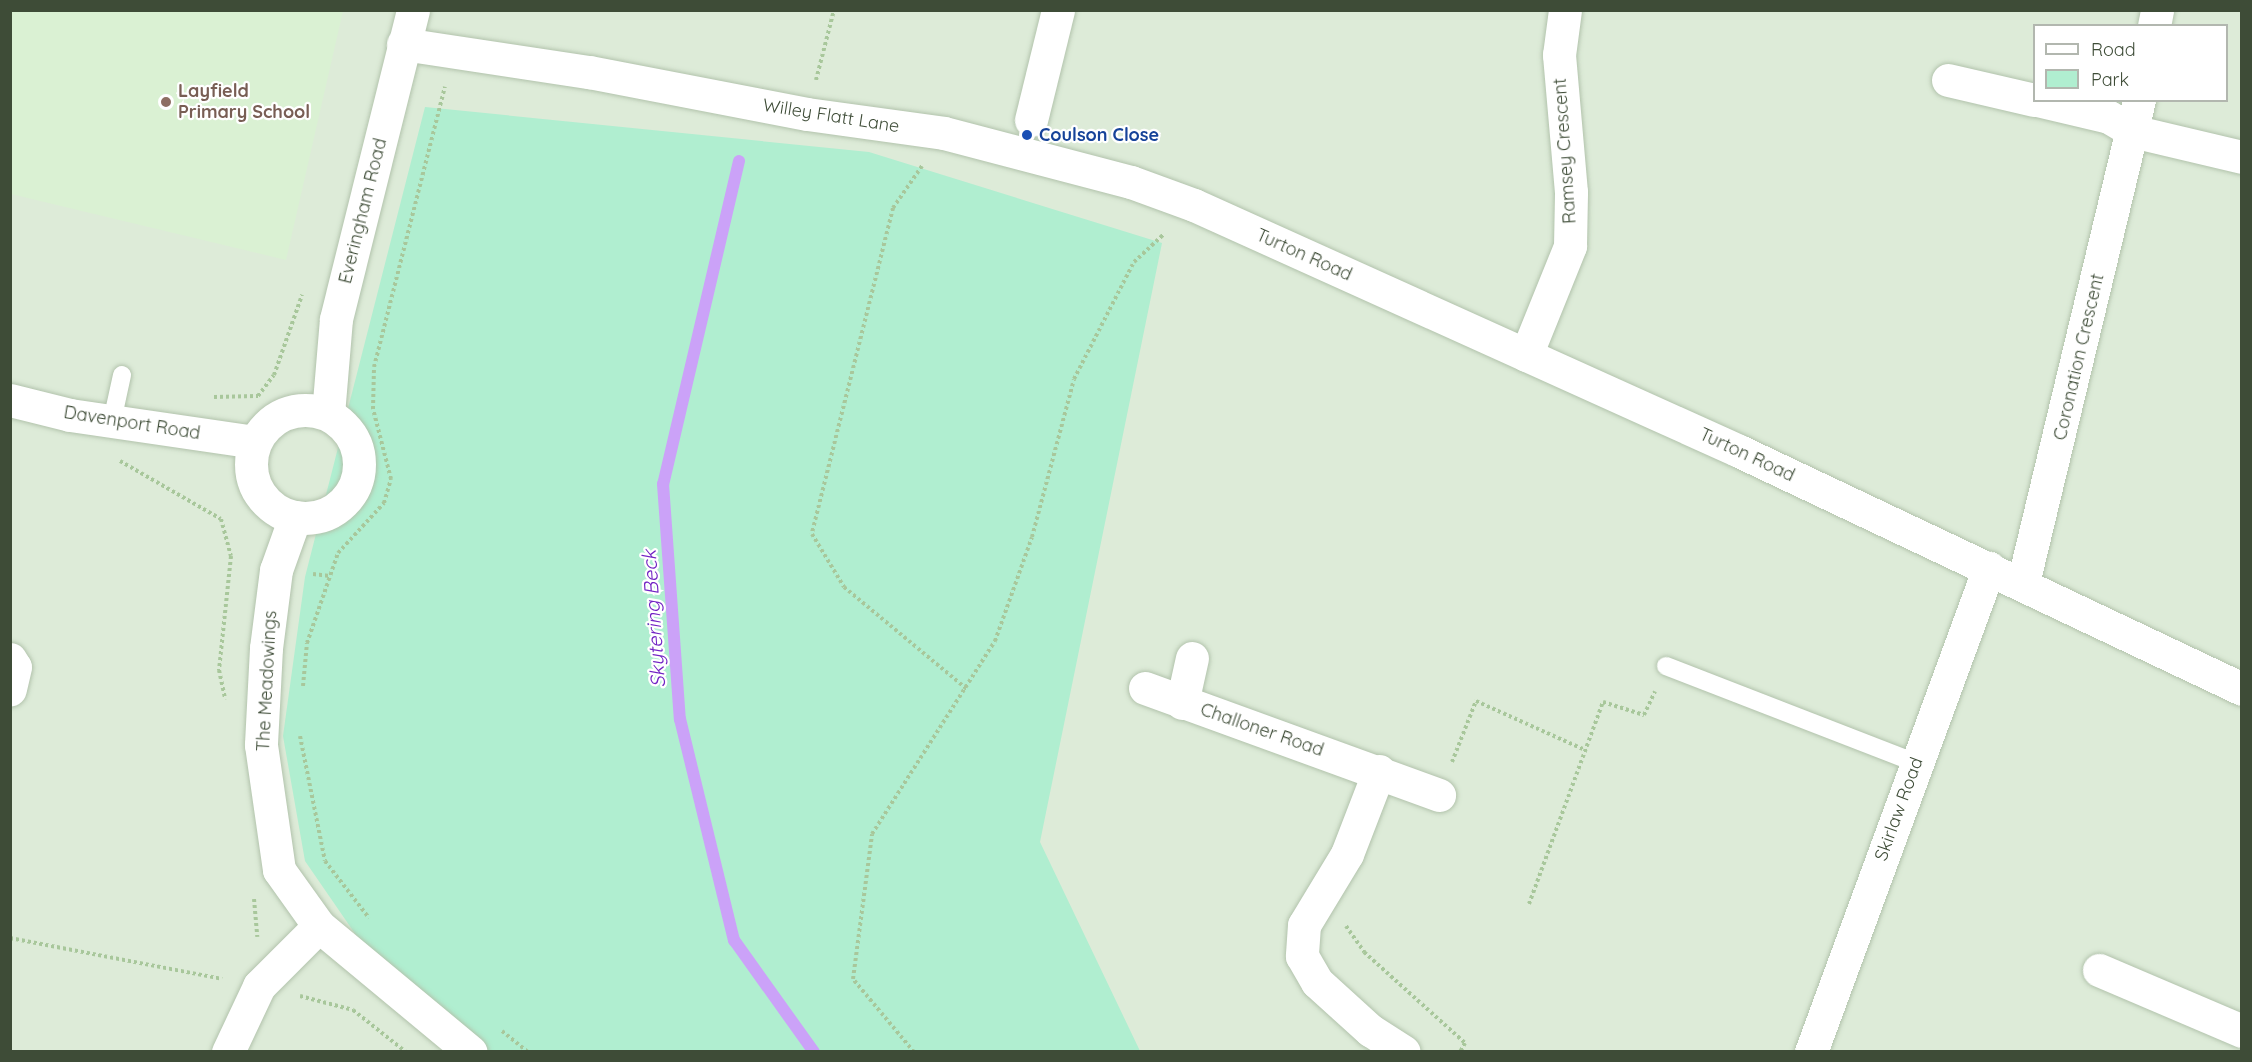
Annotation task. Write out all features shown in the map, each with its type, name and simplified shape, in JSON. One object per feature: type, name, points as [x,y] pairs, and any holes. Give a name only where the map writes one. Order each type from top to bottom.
[{"type":"street","name":"Everingham Road","points":[[328,414],[336,319],[413,10]]},
{"type":"street","points":[[1031,120],[1058,10]]},
{"type":"street","name":"Ramsey Crescent","points":[[1526,355],[1570,246],[1571,192],[1559,55],[1565,10]]},
{"type":"street","name":"Willey Flatt Lane","points":[[404,44],[590,72],[807,114],[944,133],[1131,182],[1248,230]]},
{"type":"street","points":[[1948,80],[2033,99]]},
{"type":"street","points":[[2045,102],[2109,117],[2135,116],[2241,158]]},
{"type":"street","name":"Coronation Crescent","points":[[2023,583],[2135,116]]},
{"type":"street","name":"Turton Road","points":[[1248,230],[2023,583],[2241,689]]},
{"type":"street","name":"Davenport Road","points":[[10,400],[112,421],[255,442]]},
{"type":"street","points":[[306,409],[328,414],[344,425],[356,444],[359,471],[351,494],[338,508],[326,514],[295,517],[272,507],[257,491],[251,472],[255,442],[261,431],[286,412],[306,409]]},
{"type":"street","name":"The Meadowings","points":[[295,517],[276,570],[266,648],[261,745],[279,870],[319,926],[471,1052]]},
{"type":"street","name":"Skirlaw Road","points":[[1811,1052],[1989,568]]},
{"type":"street","points":[[1182,703],[1192,657]]},
{"type":"street","points":[[10,659],[15,667],[10,689]]},
{"type":"street","name":"Challoner Road","points":[[1145,688],[1182,703],[1380,771],[1439,795]]},
{"type":"street","points":[[1380,771],[1347,854],[1304,925],[1302,956],[1317,982],[1370,1030],[1404,1052]]},
{"type":"street","points":[[228,1052],[259,986],[319,926]]},
{"type":"street","points":[[2099,970],[2241,1031]]},
{"type":"lane","points":[[112,421],[122,375]]},
{"type":"lane","points":[[1666,666],[1916,763]]},
{"type":"path","points":[[807,114],[834,10]]},
{"type":"path","points":[[303,688],[307,643],[338,553],[384,503],[391,479],[373,409],[374,367],[454,51]]},
{"type":"path","points":[[944,133],[893,208],[812,534],[844,587],[967,690]]},
{"type":"path","points":[[914,1052],[853,979],[872,834],[967,690],[995,642],[1029,547],[1074,378],[1134,262],[1194,206]]},
{"type":"path","points":[[212,397],[258,396],[274,375],[306,284]]},
{"type":"path","points":[[1529,904],[1603,702],[1644,715],[1666,666]]},
{"type":"path","points":[[1439,795],[1476,701],[1585,750]]},
{"type":"path","points":[[300,733],[325,861],[376,927]]},
{"type":"path","points":[[1323,894],[1364,952],[1465,1042],[1460,1052]]},
{"type":"path","points":[[10,938],[259,986]]},
{"type":"path","points":[[492,1023],[528,1052]]},
{"type":"shaded area","name":"Layfield Primary School","points":[[11,10],[343,11],[286,260],[11,194]]},
{"type":"shaded area","points":[[11,11],[2241,11],[2241,1051],[11,1051]]},
{"type":"green space","points":[[425,107],[869,152],[1162,243],[1040,842],[1140,1051],[486,1051],[358,938],[305,861],[283,736],[305,577]]},
{"type":"waterway","name":"Skytering Beck","points":[[739,161],[663,484],[680,719],[734,940],[814,1052]]},
{"type":"place","name":"Layfield Primary School","points":[[166,102]]},
{"type":"place","name":"Coulson Close","points":[[1027,135]]}]
